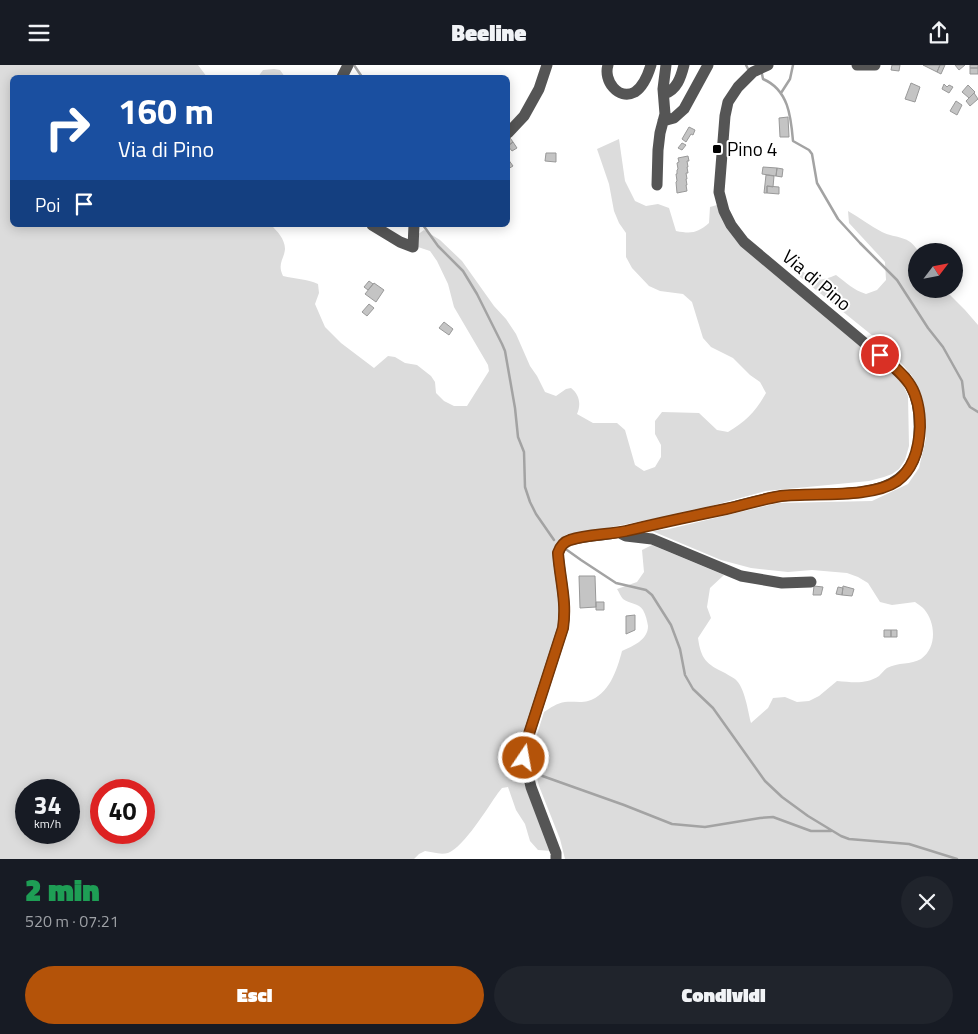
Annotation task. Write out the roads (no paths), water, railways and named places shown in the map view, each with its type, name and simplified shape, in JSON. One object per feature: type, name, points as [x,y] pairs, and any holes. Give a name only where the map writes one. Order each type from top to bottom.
[{"type":"street","points":[[510,131],[524,116],[539,89],[547,65]]},
{"type":"street","points":[[608,65],[606,69],[612,87],[617,92],[626,94],[633,93],[642,86],[651,65]]},
{"type":"street","points":[[657,185],[658,150],[665,114],[664,79],[666,65]]},
{"type":"street","points":[[664,93],[674,90],[684,65]]},
{"type":"street","points":[[663,121],[674,118],[684,109],[708,65]]},
{"type":"street","name":"Via di Pino","points":[[556,859],[556,853],[531,787],[524,758],[526,743],[563,628],[565,613],[564,597],[558,553],[561,545],[571,539],[618,533],[782,496],[870,491],[886,487],[904,475],[915,456],[920,437],[918,407],[915,394],[905,377],[744,242],[731,225],[724,211],[719,192],[725,116],[728,102],[738,87],[753,72],[768,65]]},
{"type":"street","points":[[857,65],[875,65]]},
{"type":"street","points":[[375,227],[400,242],[413,247],[414,227]]},
{"type":"street","points":[[618,533],[626,536],[652,539],[741,576],[782,583],[811,582]]},
{"type":"waterway","points":[[354,65],[361,75]]},
{"type":"waterway","points":[[746,65],[748,69]]},
{"type":"waterway","points":[[781,93],[790,79],[793,65]]},
{"type":"waterway","points":[[762,74],[763,79],[772,84],[783,97],[787,105],[793,141],[809,150],[812,154],[817,183],[838,219],[897,280],[928,328],[943,347],[962,381],[964,397],[970,407],[978,412]]},
{"type":"waterway","points":[[424,227],[438,246],[463,271],[477,294],[505,351],[518,437],[524,452],[525,487],[536,514],[554,540]]},
{"type":"waterway","points":[[567,550],[616,583],[646,590],[652,595],[671,625],[680,649],[685,675],[693,689],[713,708],[765,781],[782,797],[808,816],[849,839],[909,844],[957,859]]},
{"type":"waterway","points":[[534,773],[672,824],[705,827],[773,817],[811,831],[831,831]]},
{"type":"place","name":"Pino 4","points":[[717,149]]}]
